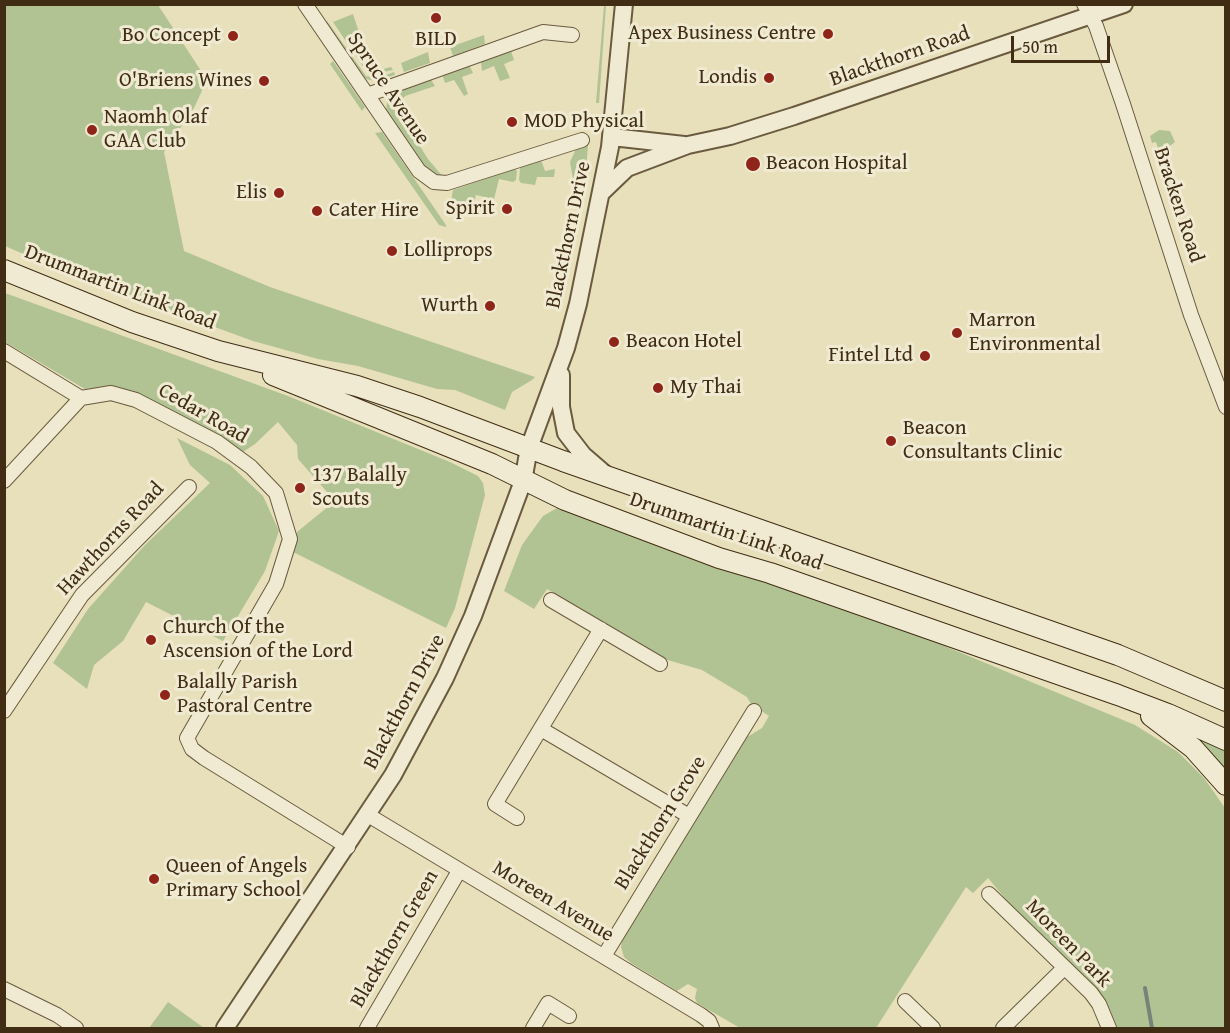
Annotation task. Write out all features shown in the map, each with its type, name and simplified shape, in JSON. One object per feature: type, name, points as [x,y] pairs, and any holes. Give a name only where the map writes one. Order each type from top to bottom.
[{"type":"main road","name":"Drummartin Link Road","points":[[4,270],[132,322],[218,351],[492,464],[526,465],[610,478],[1118,656],[1226,701]]},
{"type":"main road","name":"Drummartin Link Road","points":[[218,351],[357,386],[526,465],[565,500],[719,558],[781,577],[1118,695],[1226,740]]},
{"type":"main road","name":"Drummartin Link Road","points":[[526,465],[536,475],[578,493],[1112,681],[1226,730]]},
{"type":"main road","points":[[1118,695],[1170,729],[1193,748],[1226,785]]},
{"type":"street","name":"Spruce Avenue","points":[[305,4],[423,176],[434,182],[447,183],[582,140]]},
{"type":"street","name":"Blackthorn Drive","points":[[225,1029],[368,815],[421,725],[462,642],[561,365],[578,304],[612,137],[624,4]]},
{"type":"street","name":"Blackthorn Road","points":[[601,193],[627,168],[688,145],[730,136],[794,116],[1087,10],[1124,4]]},
{"type":"street","name":"Bracken Road","points":[[1087,10],[1124,104],[1191,315],[1226,407]]},
{"type":"street","points":[[367,95],[543,32],[572,35]]},
{"type":"street","name":"Blackthorn Road","points":[[612,137],[688,145]]},
{"type":"street","points":[[4,351],[81,398],[4,481]]},
{"type":"street","name":"Blackthorn Drive","points":[[561,365],[561,407],[567,433],[583,454],[610,478]]},
{"type":"street","name":"Cedar Road","points":[[81,398],[111,393],[136,400],[217,442],[251,467],[276,493],[290,539],[276,584],[188,738],[192,749],[204,758],[348,847]]},
{"type":"street","name":"Hawthorns Road","points":[[4,711],[82,595],[189,487]]},
{"type":"street","points":[[551,600],[660,664]]},
{"type":"street","points":[[517,818],[495,804],[601,629]]},
{"type":"street","name":"Blackthorn Grove","points":[[604,956],[754,711]]},
{"type":"street","points":[[541,729],[689,816]]},
{"type":"street","name":"Moreen Avenue","points":[[368,815],[701,1015],[709,1021],[712,1029]]},
{"type":"street","name":"Blackthorn Green","points":[[367,1029],[459,871]]},
{"type":"street","name":"Moreen Park","points":[[989,894],[1091,993],[1108,1029]]},
{"type":"street","points":[[1004,1029],[1064,968]]},
{"type":"street","points":[[4,989],[57,1015],[76,1029]]},
{"type":"street","points":[[905,1001],[933,1029]]},
{"type":"street","points":[[533,1029],[548,1003],[568,1016]]},
{"type":"green space","points":[[4,5],[158,5],[207,80],[194,108],[164,152],[184,251],[270,287],[535,377],[512,392],[505,410],[455,390],[437,389],[358,366],[318,359],[253,341],[72,275],[5,246]]},
{"type":"green space","points":[[604,5],[606,5],[599,103],[596,103]]},
{"type":"green space","points":[[353,14],[372,72],[391,67],[393,70],[374,74],[364,68],[333,22]]},
{"type":"green space","points":[[327,21],[366,76],[378,78],[394,72],[395,75],[375,81],[366,79],[324,23]]},
{"type":"green space","points":[[484,35],[485,44],[453,56],[450,47]]},
{"type":"green space","points":[[511,51],[514,60],[504,64],[510,78],[500,81],[494,66],[482,71],[481,62]]},
{"type":"green space","points":[[428,52],[430,63],[404,72],[401,63]]},
{"type":"green space","points":[[333,61],[365,107],[362,111],[330,64]]},
{"type":"green space","points":[[469,65],[473,73],[462,77],[468,94],[464,96],[454,80],[445,83],[442,74]]},
{"type":"green space","points":[[430,78],[435,86],[405,96],[399,104],[399,113],[428,159],[444,178],[425,168],[386,111],[387,101],[392,93]]},
{"type":"green space","points":[[1159,130],[1170,131],[1175,142],[1166,149],[1173,169],[1162,172],[1156,154],[1159,152],[1156,142],[1152,143],[1150,136]]},
{"type":"green space","points":[[382,132],[446,227],[439,225],[375,133]]},
{"type":"green space","points":[[588,146],[585,182],[583,187],[574,185],[570,162],[576,149]]},
{"type":"green space","points":[[541,160],[545,171],[555,169],[554,177],[537,177],[535,185],[521,183],[520,168]]},
{"type":"green space","points":[[515,169],[517,171],[516,180],[513,182],[499,179],[494,199],[476,195],[473,205],[465,203],[464,207],[451,201],[453,190]]},
{"type":"green space","points":[[5,293],[288,396],[450,462],[478,476],[483,483],[485,495],[455,608],[446,628],[293,552],[297,532],[335,501],[298,459],[297,445],[278,422],[243,452],[143,396],[113,387],[85,389],[5,342]]},
{"type":"green space","points":[[177,438],[230,465],[263,496],[279,531],[265,571],[223,641],[146,602],[123,641],[94,665],[87,689],[53,663],[88,609],[145,545],[210,483],[190,465]]},
{"type":"green space","points":[[557,508],[592,519],[680,554],[906,630],[1135,725],[1178,752],[1204,778],[1225,808],[1225,1028],[1116,1028],[1106,1003],[1097,989],[1008,902],[988,878],[973,893],[966,887],[876,1028],[740,1028],[697,1003],[695,998],[697,989],[688,984],[677,991],[631,963],[624,957],[622,941],[747,737],[762,728],[769,716],[751,704],[747,697],[702,670],[664,659],[547,589],[534,609],[504,591],[522,545],[543,516]]},
{"type":"green space","points":[[1174,726],[1225,748],[1225,775]]},
{"type":"green space","points":[[168,1002],[204,1028],[149,1028]]},
{"type":"waterway","points":[[1145,988],[1152,1028]]},
{"type":"place","name":"BILD","points":[[436,18]]},
{"type":"place","name":"Apex Business Centre","points":[[828,34]]},
{"type":"place","name":"Bo Concept","points":[[233,36]]},
{"type":"place","name":"Londis","points":[[769,78]]},
{"type":"place","name":"O'Briens Wines","points":[[264,81]]},
{"type":"place","name":"MOD Physical","points":[[512,122]]},
{"type":"place","name":"Naomh Olaf GAA Club","points":[[92,130]]},
{"type":"place","name":"Beacon Hospital","points":[[753,164]]},
{"type":"place","name":"Elis","points":[[279,193]]},
{"type":"place","name":"Spirit","points":[[507,209]]},
{"type":"place","name":"Cater Hire","points":[[317,211]]},
{"type":"place","name":"Lolliprops","points":[[392,251]]},
{"type":"place","name":"Wurth","points":[[490,306]]},
{"type":"place","name":"Marron Environmental","points":[[957,333]]},
{"type":"place","name":"Beacon Hotel","points":[[614,342]]},
{"type":"place","name":"Fintel Ltd","points":[[925,356]]},
{"type":"place","name":"My Thai","points":[[658,388]]},
{"type":"place","name":"Beacon Consultants Clinic","points":[[891,441]]},
{"type":"place","name":"137 Balally Scouts","points":[[300,488]]},
{"type":"place","name":"Church Of the Ascension of the Lord","points":[[151,640]]},
{"type":"place","name":"Balally Parish Pastoral Centre","points":[[165,695]]},
{"type":"place","name":"Queen of Angels Primary School","points":[[154,879]]}]
